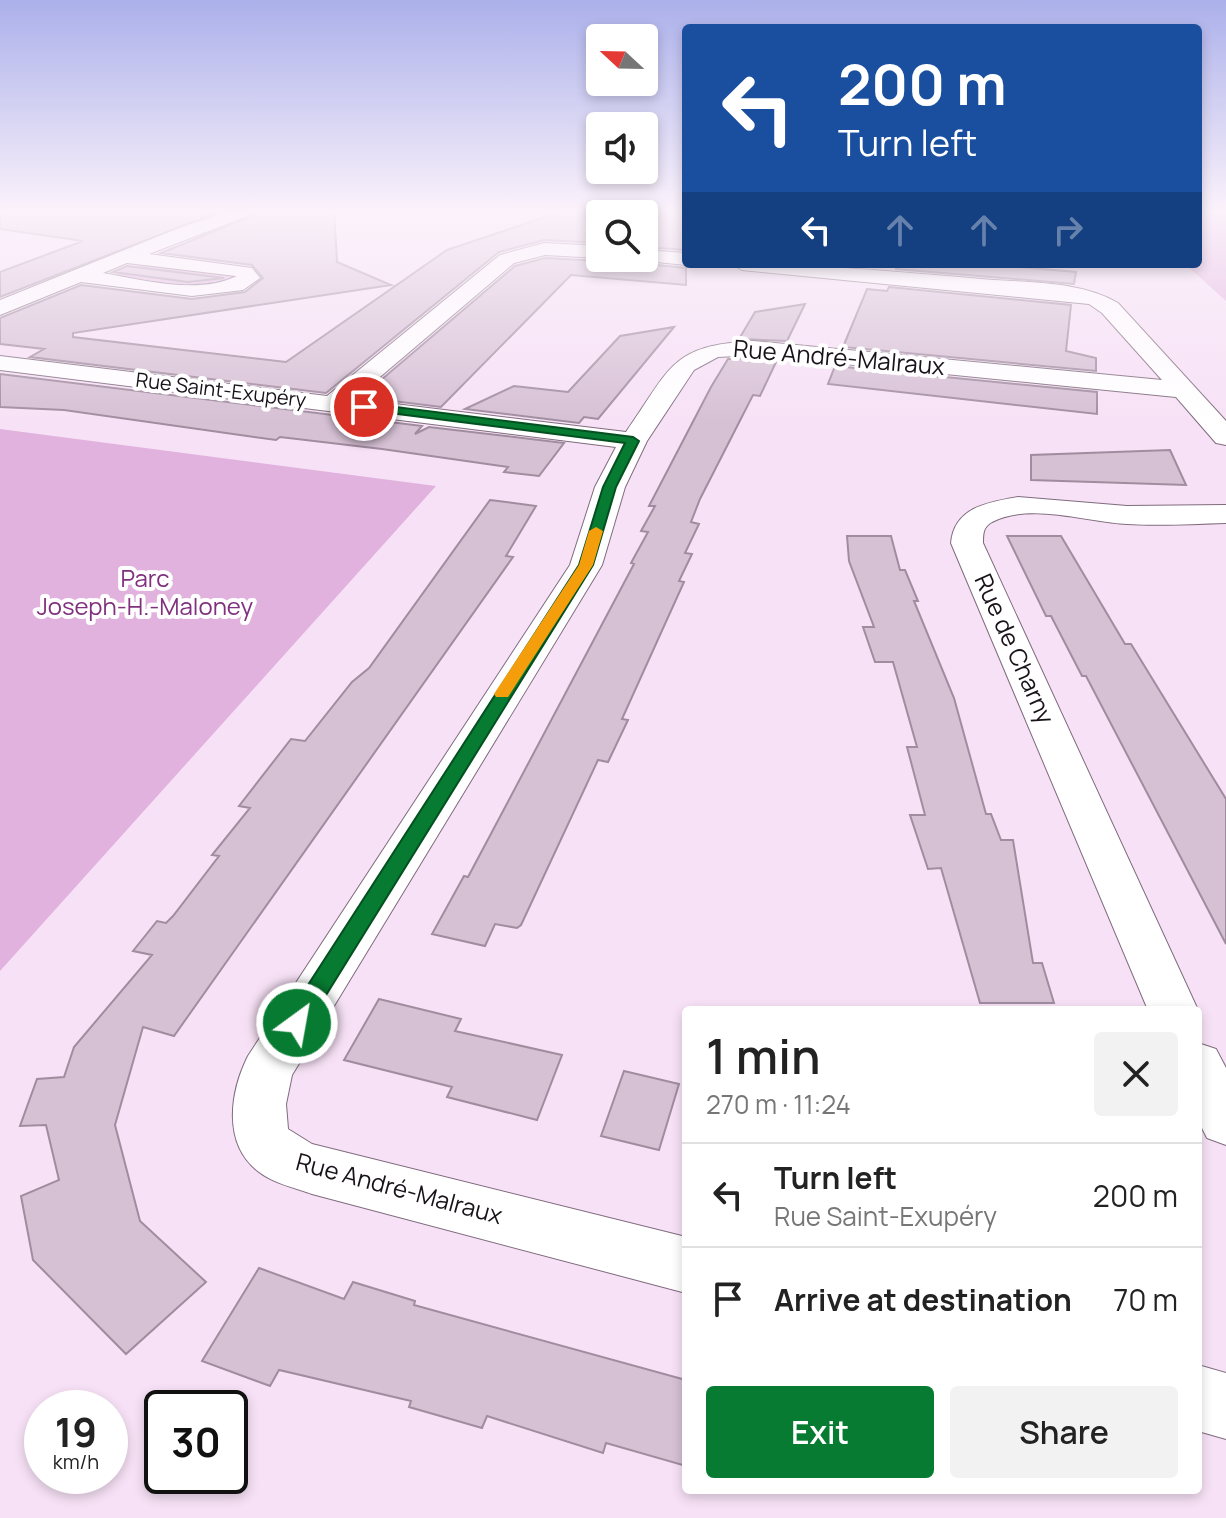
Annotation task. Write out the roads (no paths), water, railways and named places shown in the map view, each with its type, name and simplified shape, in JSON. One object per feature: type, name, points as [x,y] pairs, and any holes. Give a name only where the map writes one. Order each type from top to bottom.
[{"type":"street","points":[[0,308],[70,280]]},
{"type":"street","points":[[114,280],[205,290],[229,289],[246,280]]},
{"type":"street","points":[[334,403],[482,280]]},
{"type":"street","points":[[938,280],[1095,299],[1110,308],[1226,437]]},
{"type":"street","name":"Rue André-Malraux","points":[[682,1264],[312,1169],[277,1154],[260,1128],[258,1098],[267,1071],[586,565],[610,487],[633,441],[685,365],[702,353],[725,348],[1183,390]]},
{"type":"street","name":"Rue Saint-Exupéry","points":[[0,363],[633,441]]},
{"type":"street","name":"Rue de Charny","points":[[1171,1006],[967,543],[967,530],[975,520],[988,513],[1008,509],[1132,515],[1226,514]]},
{"type":"street","points":[[1202,1072],[1226,1122]]},
{"type":"street","points":[[1202,1399],[1226,1406]]},
{"type":"park label","name":"Parc Joseph-H.-Maloney","points":[[145,593]]}]
